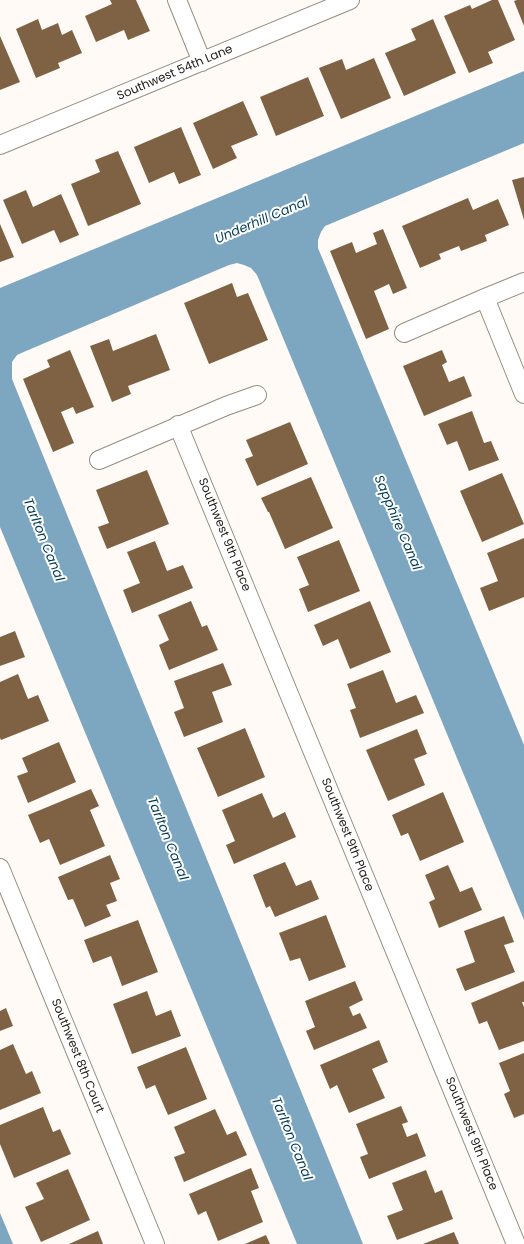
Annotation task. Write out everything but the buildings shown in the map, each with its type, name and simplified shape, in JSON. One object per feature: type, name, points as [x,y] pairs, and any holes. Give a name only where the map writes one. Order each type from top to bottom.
[{"type":"street","points":[[177,0],[202,62]]},
{"type":"street","name":"Southwest 54th Lane","points":[[0,145],[350,0]]},
{"type":"street","points":[[404,332],[524,282]]},
{"type":"street","points":[[484,298],[524,394]]},
{"type":"street","points":[[98,460],[226,406],[257,395]]},
{"type":"street","name":"Southwest 9th Place","points":[[178,426],[516,1244]]},
{"type":"street","name":"Southwest 8th Court","points":[[0,868],[155,1244]]},
{"type":"water","points":[[524,71],[524,143],[325,226],[318,240],[318,248],[524,745],[524,920],[257,275],[251,268],[237,263],[229,265],[17,355],[12,362],[12,379],[363,1244],[297,1244],[0,527],[0,288]]},
{"type":"water","points":[[0,1213],[13,1244],[0,1244]]},
{"type":"water label","name":"Underhill Canal","points":[[262,221]]},
{"type":"water label","name":"Sapphire Canal","points":[[397,523]]},
{"type":"water label","name":"Tarlton Canal","points":[[43,540]]},
{"type":"water label","name":"Tarlton Canal","points":[[167,839]]},
{"type":"water label","name":"Tarlton Canal","points":[[291,1139]]}]
